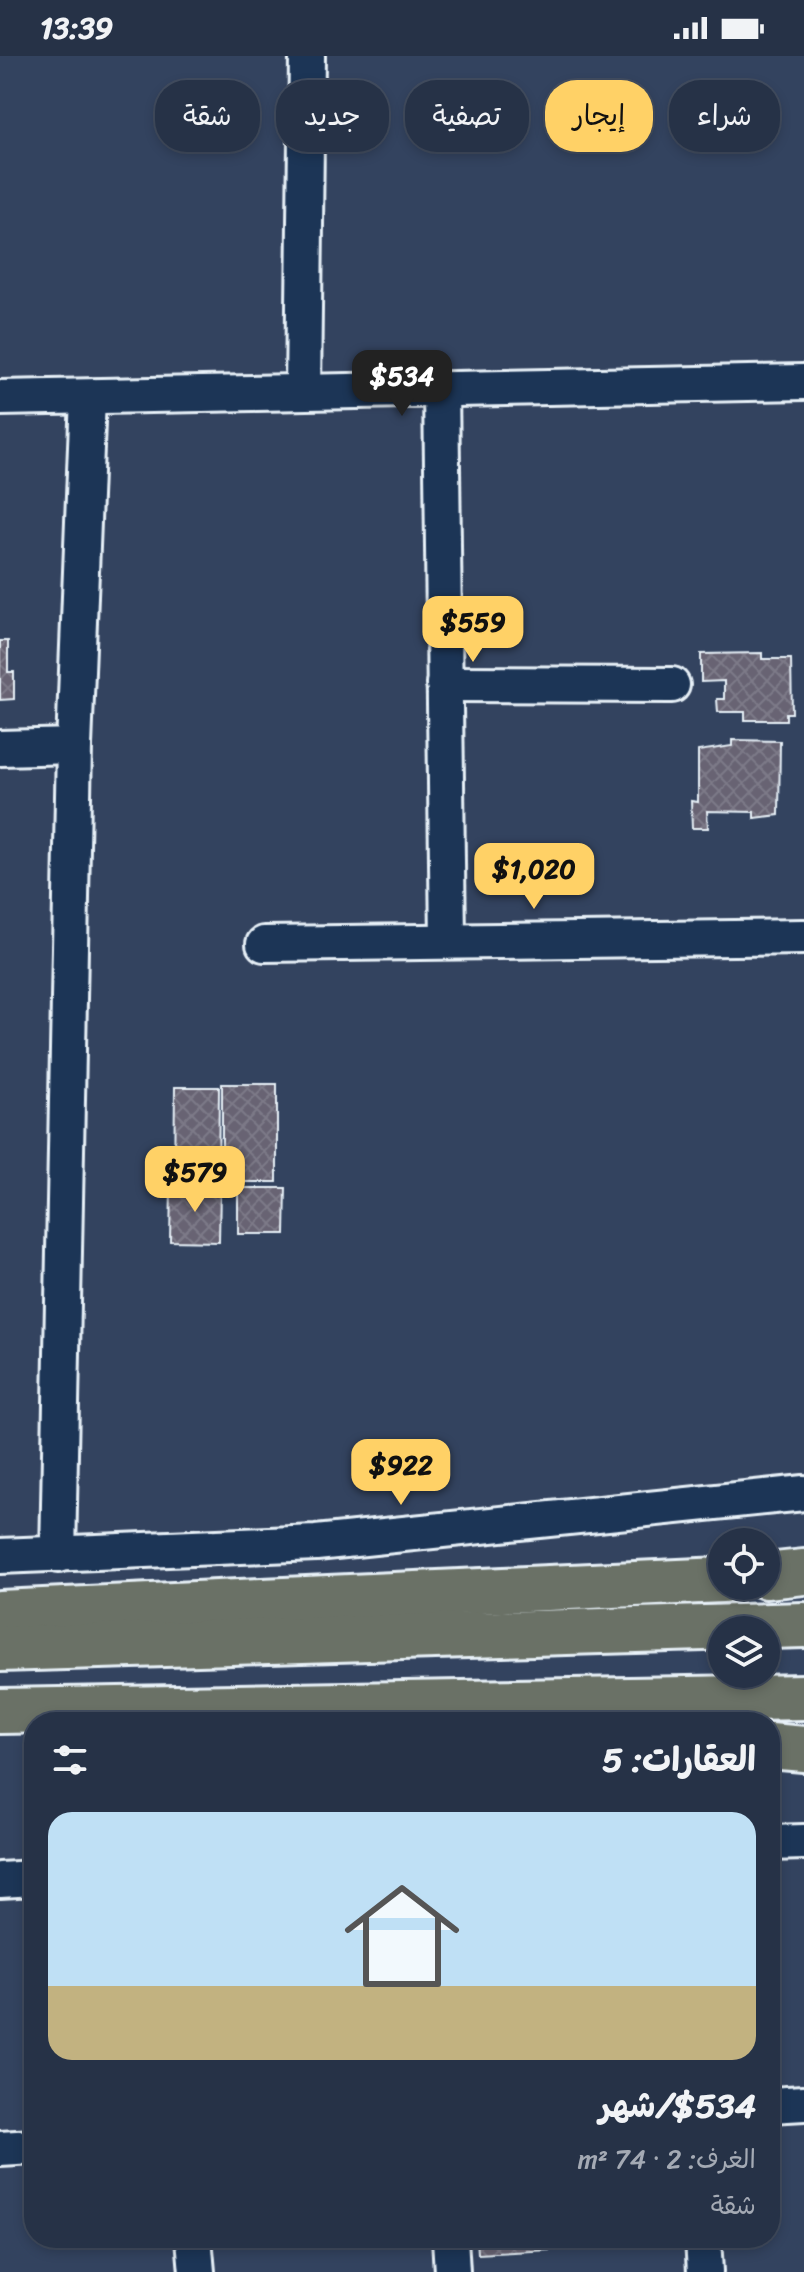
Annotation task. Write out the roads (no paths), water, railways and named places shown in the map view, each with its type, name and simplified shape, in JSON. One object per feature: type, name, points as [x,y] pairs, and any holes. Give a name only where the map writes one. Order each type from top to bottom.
[{"type":"main road","points":[[780,1575],[804,1572]]},
{"type":"main road","points":[[0,1613],[708,1581]]},
{"type":"main road","points":[[0,1649],[804,1625]]},
{"type":"main road","points":[[0,1711],[804,1697]]},
{"type":"main road","points":[[0,1732],[24,1732]]},
{"type":"main road","points":[[780,1747],[804,1749]]},
{"type":"street","points":[[303,392],[307,56]]},
{"type":"street","points":[[0,398],[804,382]]},
{"type":"street","points":[[441,388],[448,941]]},
{"type":"street","points":[[58,1555],[74,746],[88,397]]},
{"type":"street","points":[[444,684],[672,685]]},
{"type":"street","points":[[0,748],[74,746]]},
{"type":"street","points":[[264,944],[804,937]]},
{"type":"street","points":[[0,1556],[316,1543],[804,1493]]},
{"type":"street","points":[[780,1843],[804,1842]]},
{"type":"street","points":[[0,1880],[24,1879]]},
{"type":"street","points":[[780,2104],[804,2103]]},
{"type":"street","points":[[0,2149],[24,2148]]},
{"type":"street","points":[[195,2248],[197,2272]]},
{"type":"street","points":[[451,2248],[452,2272]]},
{"type":"street","points":[[704,2248],[705,2272]]}]
